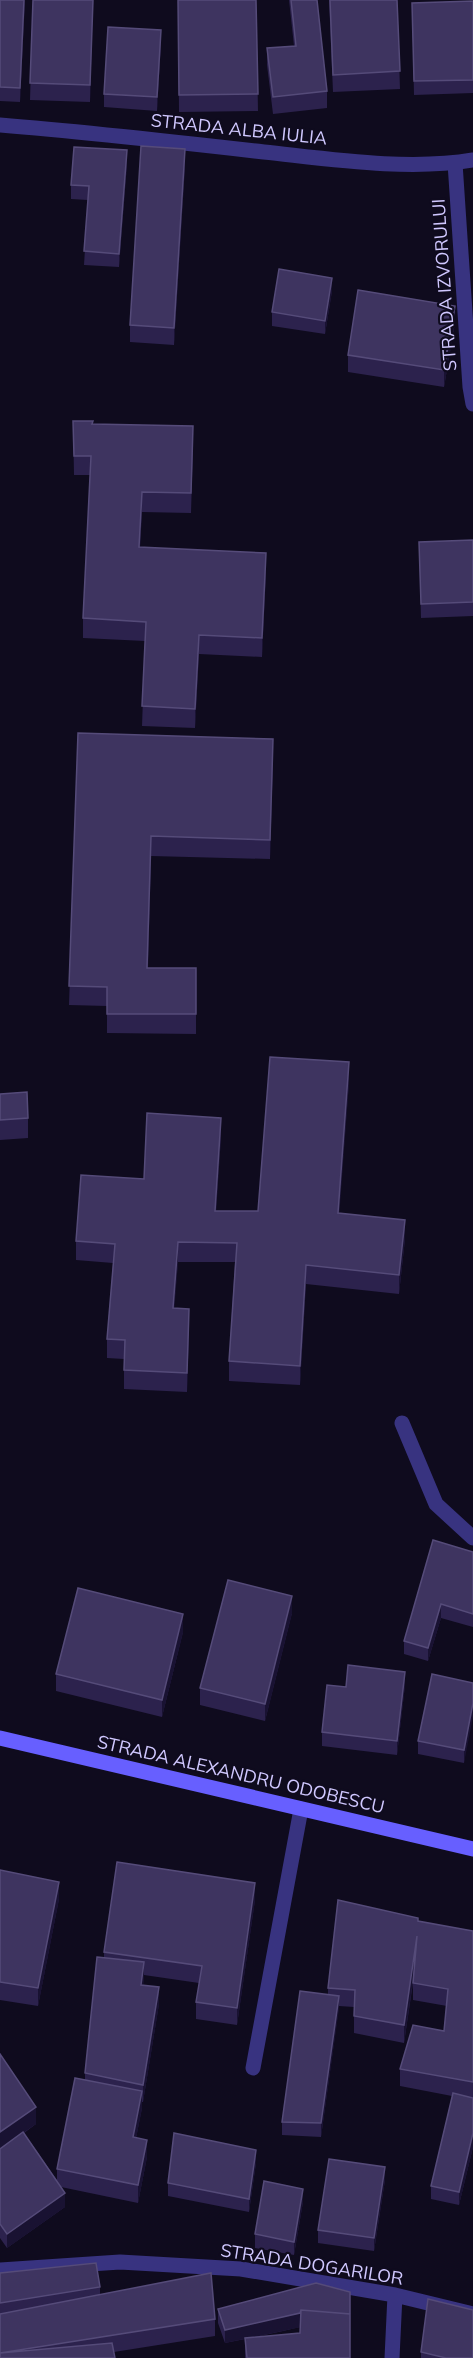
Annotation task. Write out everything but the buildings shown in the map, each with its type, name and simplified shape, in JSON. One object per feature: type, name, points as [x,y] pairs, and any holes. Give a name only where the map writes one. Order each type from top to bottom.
[{"type":"main road","name":"STRADA ALEXANDRU ODOBESCU","points":[[0,1738],[473,1849]]},
{"type":"street","name":"STRADA ALBA IULIA","points":[[0,125],[79,131],[334,160],[442,165],[473,160]]},
{"type":"street","name":"STRADA IZVORULUI","points":[[455,163],[473,404]]},
{"type":"street","points":[[402,1423],[436,1504],[473,1538]]},
{"type":"street","points":[[253,2068],[302,1809]]},
{"type":"street","name":"STRADA DOGARILOR","points":[[0,2270],[120,2262],[241,2269],[395,2295],[473,2314]]},
{"type":"street","points":[[392,2358],[395,2295]]}]
